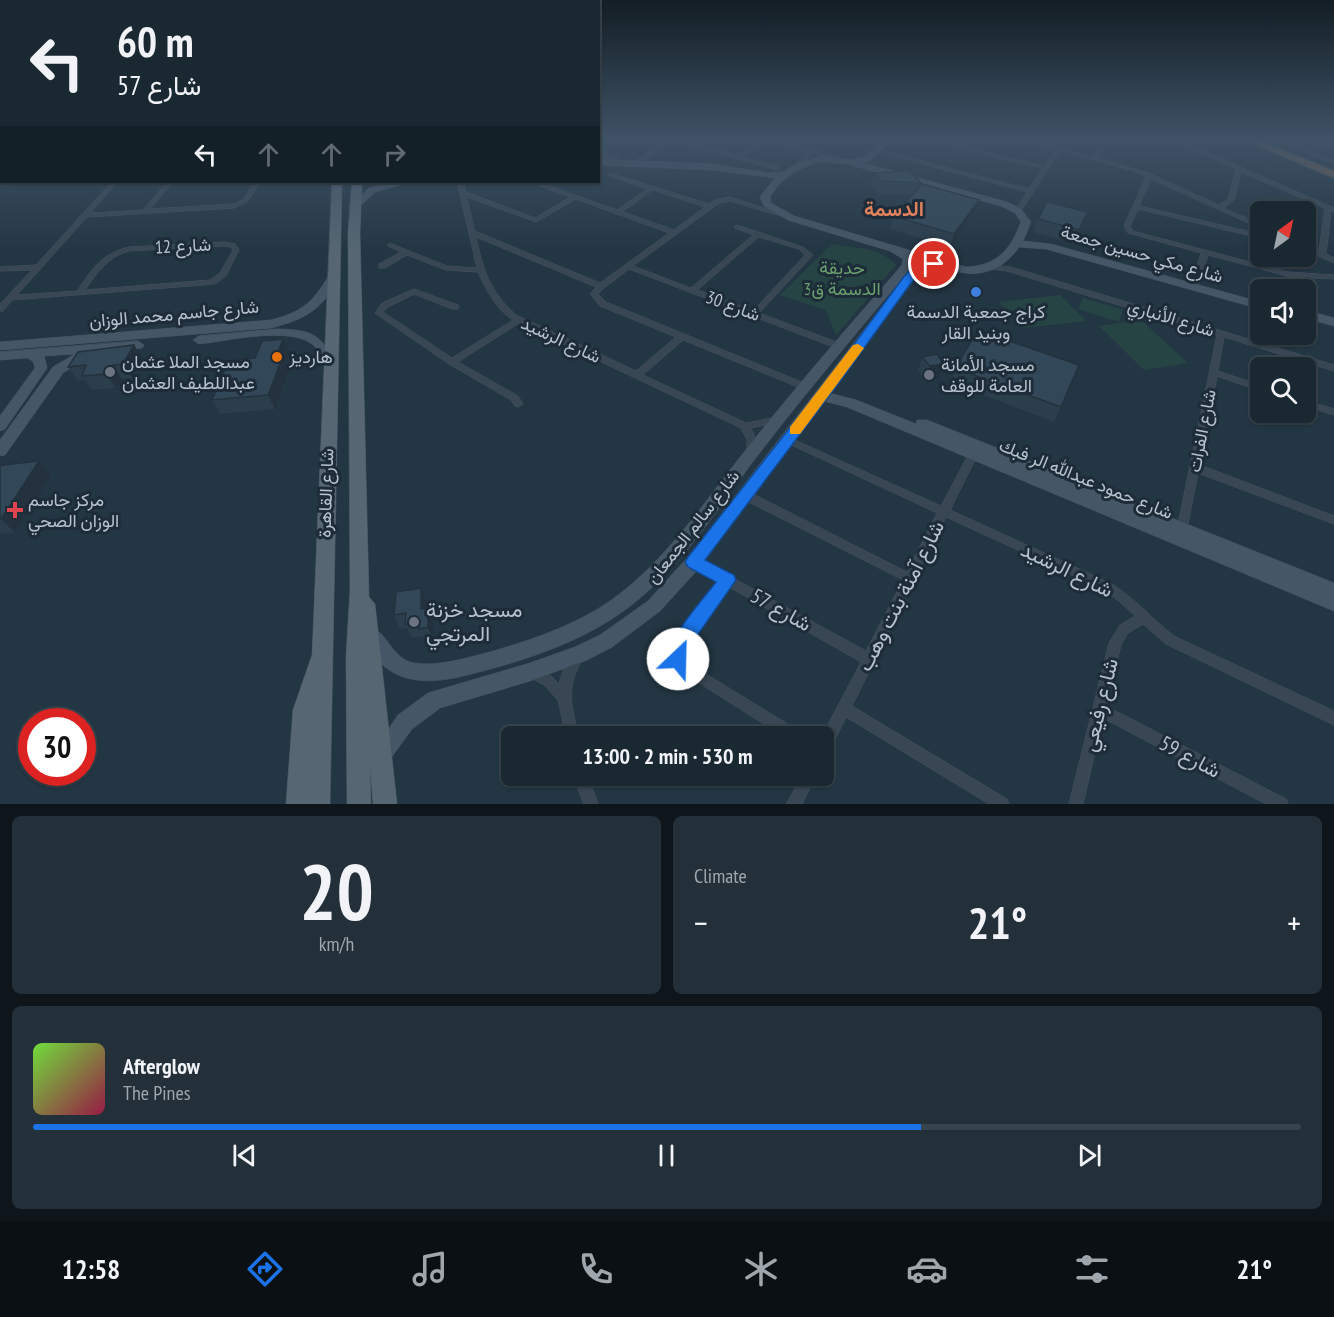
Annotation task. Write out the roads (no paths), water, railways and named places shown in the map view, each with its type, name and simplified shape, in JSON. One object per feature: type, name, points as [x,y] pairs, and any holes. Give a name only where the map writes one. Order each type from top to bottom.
[{"type":"main road","name":"شارع القاهرة","points":[[318,804],[332,365],[332,279],[337,183]]},
{"type":"main road","name":"شارع القاهرة","points":[[357,183],[354,207],[360,590],[356,656],[359,804]]},
{"type":"main road","points":[[332,344],[341,330],[355,330]]},
{"type":"main road","points":[[360,590],[370,633],[386,804]]},
{"type":"main road","points":[[298,804],[304,710],[310,681],[321,655]]},
{"type":"street","points":[[616,177],[708,206]]},
{"type":"street","points":[[754,177],[770,189]]},
{"type":"street","points":[[785,177],[750,202],[722,199],[708,206],[601,286],[594,294],[599,302],[806,387]]},
{"type":"street","points":[[905,177],[1004,204],[1020,206]]},
{"type":"street","points":[[974,177],[1030,191]]},
{"type":"street","points":[[1020,206],[1039,177]]},
{"type":"street","points":[[1149,177],[1127,226],[1130,232],[1291,275],[1334,277]]},
{"type":"street","points":[[1153,177],[1250,221]]},
{"type":"street","points":[[1221,207],[1231,200],[1237,177]]},
{"type":"street","points":[[1256,177],[1331,209],[1322,255]]},
{"type":"street","points":[[0,309],[87,215],[112,183]]},
{"type":"street","points":[[144,212],[169,183]]},
{"type":"street","points":[[87,215],[234,206],[246,200],[256,183]]},
{"type":"street","points":[[354,207],[372,190],[402,183]]},
{"type":"street","name":"شارع الرشيد","points":[[460,183],[479,270],[495,299],[518,320],[745,426]]},
{"type":"street","points":[[537,183],[674,232]]},
{"type":"street","points":[[618,212],[652,188]]},
{"type":"street","points":[[770,189],[765,198],[767,204],[788,217]]},
{"type":"street","points":[[463,193],[536,220],[575,196]]},
{"type":"street","points":[[736,201],[942,265],[970,270],[1001,266],[1026,222],[1020,206]]},
{"type":"street","points":[[467,209],[478,204],[495,205]]},
{"type":"street","points":[[1136,207],[1250,234]]},
{"type":"street","points":[[737,227],[803,248],[809,255],[754,314]]},
{"type":"street","name":"شارع مكي حسين جمعة","points":[[1023,230],[1044,241],[1250,299]]},
{"type":"street","points":[[472,233],[601,286]]},
{"type":"street","points":[[692,291],[758,234]]},
{"type":"street","name":"شارع 12","points":[[9,298],[79,293],[209,283],[223,274],[236,249],[224,244],[120,251],[105,258],[79,293]]},
{"type":"street","name":"شارع مكي حسين جمعة","points":[[1014,244],[1047,246],[1250,303]]},
{"type":"street","points":[[390,245],[452,270],[479,270]]},
{"type":"street","name":"شارع سالم الجمعان","points":[[381,755],[397,731],[425,706],[446,695],[530,672],[580,654],[629,625],[654,606],[694,562],[834,381],[861,331],[908,264],[908,258],[896,250]]},
{"type":"street","points":[[382,266],[406,252]]},
{"type":"street","points":[[1196,283],[1205,252]]},
{"type":"street","points":[[1316,252],[1334,261]]},
{"type":"street","name":"شارع سالم الجمعان","points":[[370,633],[386,657],[412,672],[439,672],[472,664],[565,634],[617,606],[671,556],[752,451],[839,346],[861,331],[918,267],[928,264],[942,265]]},
{"type":"street","name":"شارع 30","points":[[627,266],[839,346]]},
{"type":"street","name":"شارع الأنباري","points":[[1001,266],[1334,368]]},
{"type":"street","points":[[0,269],[38,267]]},
{"type":"street","points":[[1290,279],[1291,275]]},
{"type":"street","name":"شارع جاسم محمد الوزان","points":[[0,356],[99,348],[199,336],[272,324],[297,316],[320,302],[332,279]]},
{"type":"street","points":[[455,307],[414,291],[385,305],[379,313],[452,362],[515,398],[518,404]]},
{"type":"street","points":[[1316,317],[1334,322]]},
{"type":"street","points":[[452,362],[518,320]]},
{"type":"street","points":[[1316,322],[1334,327]]},
{"type":"street","name":"شارع الفرات","points":[[1182,529],[1221,333]]},
{"type":"street","name":"شارع جاسم محمد الوزان","points":[[0,346],[199,336],[300,334],[320,344],[332,365]]},
{"type":"street","points":[[637,375],[682,336]]},
{"type":"street","points":[[0,451],[66,363],[99,348]]},
{"type":"street","points":[[0,426],[27,392],[41,365],[39,359],[29,354]]},
{"type":"street","points":[[1214,372],[1250,384]]},
{"type":"street","name":"شارع حمود عبدالله الر فبك","points":[[834,381],[854,395],[975,450],[1334,603]]},
{"type":"street","points":[[27,392],[39,386],[45,389]]},
{"type":"street","name":"شارع حمود عبدالله الر فبك","points":[[822,396],[851,403],[975,450],[1182,529],[1334,591]]},
{"type":"street","points":[[1316,406],[1334,412]]},
{"type":"street","points":[[752,451],[752,440],[745,426],[778,420]]},
{"type":"street","name":"شارع الرشيد","points":[[788,441],[1112,589],[1143,618],[1177,644],[1334,718]]},
{"type":"street","name":"شارع آمنة بنت وهب","points":[[834,726],[975,450]]},
{"type":"street","points":[[1194,467],[1334,520]]},
{"type":"street","points":[[735,474],[737,480],[750,489],[909,578]]},
{"type":"street","name":"شارع 57","points":[[694,562],[868,659]]},
{"type":"street","points":[[728,580],[681,644],[677,654],[679,662],[778,726]]},
{"type":"street","points":[[640,587],[642,600],[654,606]]},
{"type":"street","points":[[617,606],[627,613],[629,625]]},
{"type":"street","name":"شارع رفيعي","points":[[1076,804],[1119,634],[1143,618]]},
{"type":"street","points":[[562,695],[569,674],[580,654]]},
{"type":"street","points":[[472,664],[468,678],[478,687]]},
{"type":"street","points":[[530,672],[548,681],[562,695],[570,726]]},
{"type":"street","points":[[843,708],[1002,804]]},
{"type":"street","name":"شارع 59","points":[[1099,709],[1281,804]]},
{"type":"street","points":[[585,786],[591,804]]},
{"type":"street","points":[[794,804],[804,786]]},
{"type":"place","name":"كراج جمعية الدسمة وبنيد القار","points":[[976,292]]},
{"type":"place","name":"هارديز","points":[[277,357]]},
{"type":"place","name":"مسجد الملا عثمان عبداللطيف العثمان","points":[[110,372]]},
{"type":"place","name":"مسجد الأمانة العامة للوقف","points":[[929,375]]},
{"type":"place","name":"مركز جاسم الوزان الصحي","points":[[15,510]]},
{"type":"place","name":"مسجد خزنة المرتجي","points":[[414,622]]},
{"type":"district","name":"الدسمة","points":[[894,209]]},
{"type":"park label","name":"حديقة الدسمة ق3","points":[[842,278]]}]
